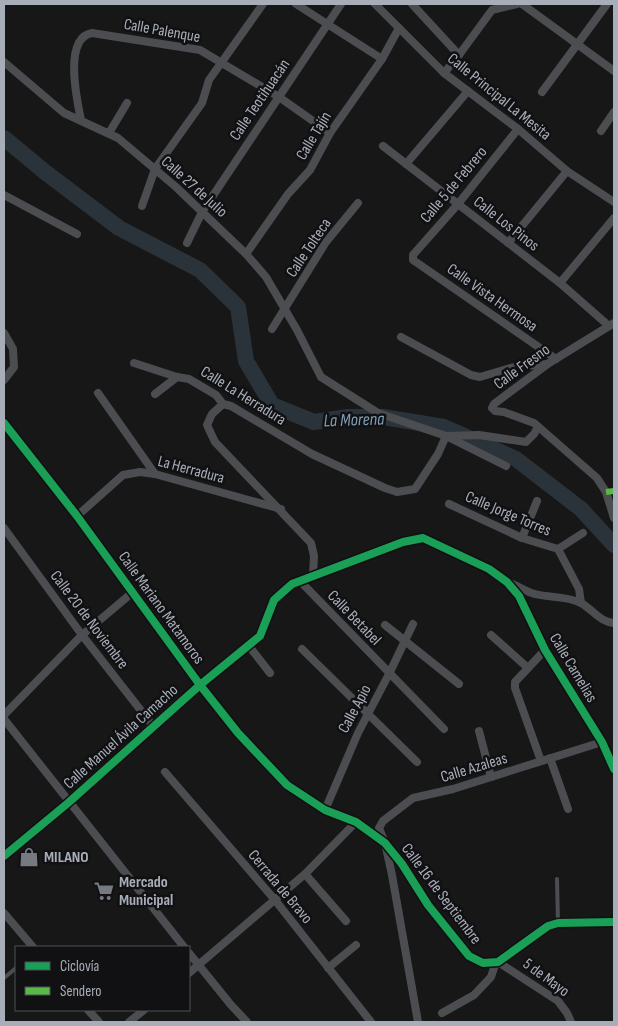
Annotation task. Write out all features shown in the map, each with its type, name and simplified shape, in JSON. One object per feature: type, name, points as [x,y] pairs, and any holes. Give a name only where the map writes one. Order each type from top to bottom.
[{"type":"street","points":[[142,206],[155,169],[202,102],[209,80],[263,4]]},
{"type":"street","points":[[296,4],[382,59]]},
{"type":"street","name":"Calle Teotihuacán","points":[[187,243],[202,212],[341,4]]},
{"type":"street","name":"Calle Principal La Mesita","points":[[375,4],[444,73],[518,129],[567,172],[614,202]]},
{"type":"street","points":[[412,4],[459,55]]},
{"type":"street","points":[[444,73],[493,7],[517,4]]},
{"type":"street","points":[[522,4],[614,71]]},
{"type":"street","points":[[542,92],[608,4]]},
{"type":"street","name":"Calle Tajín","points":[[246,254],[288,194],[310,170],[330,132],[382,59],[399,28]]},
{"type":"street","name":"Calle Palenque","points":[[80,120],[74,82],[76,58],[80,38],[92,33],[200,50],[279,97],[330,132]]},
{"type":"street","name":"Calle 27 de Julio","points":[[4,62],[64,112],[118,138],[155,169],[246,254],[266,277],[321,377],[378,413],[446,436]]},
{"type":"street","points":[[406,164],[468,91]]},
{"type":"street","points":[[109,133],[127,103]]},
{"type":"street","points":[[601,131],[614,112]]},
{"type":"street","name":"Calle 5 de Febrero","points":[[413,260],[413,255],[458,204],[518,129]]},
{"type":"street","name":"Calle Los Pinos","points":[[384,146],[612,325]]},
{"type":"street","points":[[508,243],[567,172]]},
{"type":"street","points":[[4,195],[77,234]]},
{"type":"street","name":"Calle Tolteca","points":[[272,329],[326,242],[358,203]]},
{"type":"street","points":[[560,283],[614,218]]},
{"type":"street","name":"Calle Vista Hermosa","points":[[413,260],[552,361]]},
{"type":"street","name":"Calle Fresno","points":[[612,325],[552,361],[494,404],[492,408],[495,411],[504,412],[534,423],[597,478],[606,492],[614,518]]},
{"type":"street","points":[[4,334],[13,349],[14,367],[4,380]]},
{"type":"street","points":[[400,336],[471,375],[480,377],[514,367],[552,361]]},
{"type":"street","name":"Calle La Herradura","points":[[134,363],[189,379],[216,395],[223,404],[231,406],[312,454],[397,492],[415,489],[438,454],[446,436]]},
{"type":"street","points":[[155,394],[177,377]]},
{"type":"street","points":[[98,393],[154,474]]},
{"type":"street","name":"La Herradura","points":[[223,404],[212,414],[207,425],[215,442],[311,543],[314,556],[313,575]]},
{"type":"street","name":"Calle Mariano Matamoros","points":[[4,423],[77,516],[238,734],[287,785],[325,810],[356,822],[385,843]]},
{"type":"street","points":[[446,436],[480,435],[526,442],[534,434],[538,426]]},
{"type":"street","points":[[446,436],[506,466]]},
{"type":"street","name":"La Herradura","points":[[77,516],[123,475],[140,472],[154,474],[280,509]]},
{"type":"street","points":[[522,538],[537,501]]},
{"type":"street","name":"Calle Jorge Torres","points":[[449,504],[522,538],[558,549],[579,589],[581,603]]},
{"type":"street","name":"Calle 20 de Noviembre","points":[[4,528],[82,635],[153,726]]},
{"type":"street","points":[[558,549],[583,533]]},
{"type":"street","name":"Calle Manuel Ávila Camacho","points":[[4,856],[68,803],[200,685],[260,636],[274,600],[292,584],[403,542],[423,538],[489,569],[507,582]]},
{"type":"street","name":"Calle Betabel","points":[[300,580],[444,729]]},
{"type":"street","points":[[507,582],[516,584],[534,594],[581,603],[599,618],[614,623]]},
{"type":"street","name":"Calle Camelias","points":[[507,582],[518,596],[545,650],[602,742],[614,769]]},
{"type":"street","points":[[4,715],[82,635],[132,592]]},
{"type":"street","name":"Calle Apio","points":[[325,810],[346,757],[414,624]]},
{"type":"street","points":[[384,625],[459,684]]},
{"type":"street","points":[[491,635],[528,668]]},
{"type":"street","points":[[248,646],[270,673]]},
{"type":"street","points":[[302,649],[417,762]]},
{"type":"street","points":[[541,761],[515,688],[515,682],[545,650]]},
{"type":"street","points":[[4,719],[68,803],[183,946]]},
{"type":"street","points":[[478,731],[491,777]]},
{"type":"street","name":"Calle Azaleas","points":[[385,843],[379,828],[383,821],[413,798],[453,789],[602,742]]},
{"type":"street","points":[[550,758],[568,809]]},
{"type":"street","name":"Cerrada de Bravo","points":[[165,772],[275,900],[371,1022]]},
{"type":"street","points":[[190,971],[305,874],[356,822]]},
{"type":"street","points":[[385,843],[418,1022]]},
{"type":"street","name":"Calle 16 de Septiembre","points":[[385,843],[402,864],[428,905],[469,956],[482,963],[497,962]]},
{"type":"street","points":[[305,874],[346,921]]},
{"type":"street","points":[[4,913],[33,946]]},
{"type":"street","points":[[442,1013],[474,995],[491,977],[497,962],[548,926],[558,923],[614,922]]},
{"type":"street","points":[[328,968],[356,945]]},
{"type":"street","points":[[190,954],[246,1022]]},
{"type":"street","name":"5 de Mayo","points":[[497,962],[558,1001],[568,1013],[571,1022]]},
{"type":"street","points":[[89,1011],[99,1022]]},
{"type":"street","points":[[129,1022],[143,1011]]},
{"type":"lane","points":[[557,879],[558,923]]},
{"type":"lane","points":[[4,978],[15,969]]},
{"type":"waterway","name":"La Morena","points":[[4,138],[45,172],[119,228],[200,270],[238,307],[246,361],[272,405],[314,422],[348,417],[383,417],[444,427],[516,459],[581,509],[614,545]]},
{"type":"marked path","points":[[606,492],[614,491]]},
{"type":"cycle path","points":[[4,423],[77,516],[200,685],[238,733],[287,785],[325,810],[356,822],[385,843],[402,864],[428,905],[469,956],[483,963],[498,962],[548,926],[558,923],[614,922]]},
{"type":"cycle path","points":[[4,856],[68,803],[200,685],[260,636],[274,600],[292,584],[403,542],[423,538],[489,569],[507,582],[519,596],[545,650],[602,742],[614,769]]},
{"type":"place","name":"MILANO","points":[[29,857]]},
{"type":"place","name":"Mercado Municipal","points":[[104,891]]}]
